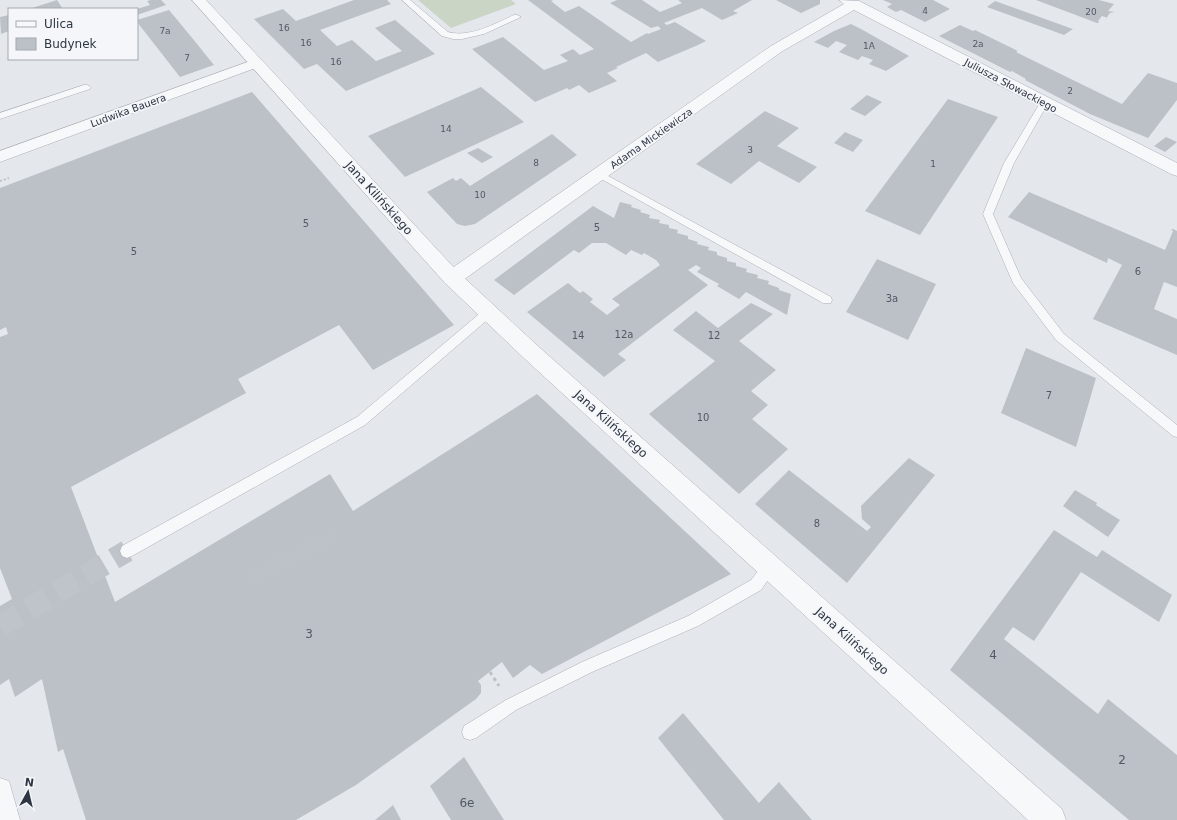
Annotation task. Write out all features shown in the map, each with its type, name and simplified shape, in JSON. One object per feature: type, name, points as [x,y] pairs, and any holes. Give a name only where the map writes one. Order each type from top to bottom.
[{"type":"street","name":"Jana Kilińskiego","points":[[199,0],[452,278],[1050,820]]},
{"type":"street","name":"Juliusza Słowackiego","points":[[850,2],[1177,170]]},
{"type":"street","name":"Adama Mickiewicza","points":[[452,278],[776,49],[850,2]]},
{"type":"street","name":"Ludwika Bauera","points":[[0,157],[256,63]]},
{"type":"street","points":[[0,790],[8,820]]},
{"type":"lane","points":[[406,0],[445,34],[452,38],[469,36],[517,17]]},
{"type":"lane","points":[[0,116],[87,87]]},
{"type":"lane","points":[[1044,102],[1008,163],[988,214],[1017,280],[1060,337],[1177,432]]},
{"type":"lane","points":[[599,174],[827,300]]},
{"type":"lane","points":[[127,551],[361,421],[489,312]]},
{"type":"lane","points":[[470,732],[511,705],[580,670],[693,620],[756,585],[770,567]]},
{"type":"path","points":[[252,573],[340,528]]},
{"type":"path","points":[[253,582],[342,536]]},
{"type":"green space","points":[[418,0],[511,0],[516,4],[451,28]]},
{"type":"building","points":[[57,0],[62,8],[32,8]]},
{"type":"building","points":[[161,0],[166,5],[138,15],[138,9],[150,5],[147,1]]},
{"type":"building","points":[[354,0],[387,0],[391,4],[320,30],[337,46],[352,40],[376,61],[402,51],[375,28],[395,20],[435,54],[346,91],[317,64],[304,69],[254,19],[283,9],[296,21]]},
{"type":"building","points":[[528,0],[554,0],[551,1],[565,12],[579,6],[631,42],[647,33],[648,34],[661,29],[658,26],[651,28],[610,3],[617,0],[642,0],[660,12],[682,3],[678,0],[752,0],[733,11],[738,13],[722,20],[702,8],[664,23],[667,25],[675,22],[706,41],[698,45],[658,62],[646,53],[616,67],[618,68],[607,73],[617,81],[589,93],[579,85],[569,90],[567,88],[535,102],[472,49],[503,37],[544,70],[568,61],[560,55],[573,49],[580,55],[594,49]]},
{"type":"building","points":[[776,0],[820,0],[820,4],[801,13]]},
{"type":"building","points":[[883,0],[933,0],[950,9],[925,22],[901,10],[896,12],[887,7],[892,4]]},
{"type":"building","points":[[1036,0],[1099,0],[1114,4],[1108,11],[1115,12],[1110,13],[1107,17],[1108,18],[1102,16],[1098,21],[1099,23],[1097,23]]},
{"type":"building","points":[[995,1],[1073,29],[1064,35],[987,7]]},
{"type":"building","points":[[169,10],[214,65],[180,77],[138,23],[138,20]]},
{"type":"building","points":[[8,15],[8,31],[1,34],[0,17]]},
{"type":"building","points":[[851,24],[909,56],[886,71],[869,64],[873,60],[862,56],[858,60],[839,52],[847,45],[836,41],[828,48],[814,42]]},
{"type":"building","points":[[960,25],[973,31],[975,30],[1018,51],[1016,52],[1122,104],[1148,73],[1177,83],[1177,100],[1148,138],[1090,114],[1025,80],[1026,79],[1012,71],[1010,72],[939,36]]},
{"type":"building","points":[[481,87],[524,122],[405,177],[368,136]]},
{"type":"building","points":[[252,92],[454,325],[373,370],[339,325],[238,379],[246,393],[71,487],[115,602],[330,474],[353,511],[537,394],[731,574],[542,674],[530,665],[513,678],[502,662],[478,681],[481,685],[481,693],[476,699],[356,785],[296,820],[86,820],[63,749],[58,752],[42,679],[15,697],[9,679],[0,685],[0,606],[12,599],[0,568],[0,337],[8,334],[6,327],[0,330],[0,188]]},
{"type":"building","points":[[867,95],[882,102],[865,116],[850,109]]},
{"type":"building","points":[[948,99],[998,117],[920,235],[865,211]]},
{"type":"building","points":[[765,111],[799,128],[777,146],[817,167],[799,183],[759,161],[731,184],[696,164]]},
{"type":"building","points":[[845,132],[863,140],[853,152],[834,143]]},
{"type":"building","points":[[552,134],[577,155],[475,224],[465,226],[457,224],[427,192],[453,178],[456,181],[461,178],[470,186]]},
{"type":"building","points":[[1166,137],[1177,142],[1165,152],[1154,146]]},
{"type":"building","points":[[478,148],[493,157],[482,163],[467,153]]},
{"type":"building","points":[[1029,192],[1165,250],[1173,231],[1171,229],[1177,231],[1177,287],[1164,282],[1154,309],[1177,319],[1177,355],[1093,319],[1122,265],[1108,258],[1107,263],[1008,217]]},
{"type":"building","points":[[620,202],[632,205],[631,207],[641,210],[640,212],[650,215],[649,218],[660,220],[659,223],[669,225],[669,228],[678,230],[677,233],[688,236],[688,239],[698,242],[697,244],[709,247],[708,250],[717,252],[717,255],[727,258],[727,261],[736,263],[736,266],[747,269],[746,272],[758,275],[757,278],[769,281],[768,284],[791,294],[787,315],[746,292],[739,299],[717,286],[719,284],[697,272],[701,268],[696,265],[688,270],[708,285],[618,354],[626,360],[604,377],[527,312],[568,283],[580,293],[583,291],[593,299],[590,302],[607,315],[620,305],[612,299],[660,265],[656,260],[644,253],[642,255],[631,250],[626,255],[606,243],[592,243],[579,253],[574,250],[514,295],[494,280],[593,206],[614,218]]},
{"type":"building","points":[[877,259],[936,284],[908,340],[846,312]]},
{"type":"building","points":[[751,303],[773,314],[739,341],[776,370],[751,391],[768,405],[752,419],[788,449],[739,494],[649,414],[715,361],[673,330],[696,311],[718,328]]},
{"type":"building","points":[[1026,348],[1096,378],[1076,447],[1001,413]]},
{"type":"building","points":[[909,458],[935,475],[847,583],[755,504],[789,470],[867,531],[871,527],[862,519],[861,506]]},
{"type":"building","points":[[1075,490],[1097,503],[1096,505],[1120,520],[1108,537],[1063,506]]},
{"type":"building","points":[[1054,530],[1097,557],[1102,550],[1172,595],[1159,622],[1081,572],[1034,641],[1013,627],[1004,639],[1098,714],[1108,699],[1177,755],[1177,820],[1129,820],[950,670]]},
{"type":"building","points":[[683,713],[759,803],[779,782],[812,820],[724,820],[658,738]]},
{"type":"building","points":[[464,757],[504,820],[451,820],[430,786]]},
{"type":"building","points":[[393,805],[401,820],[375,820],[386,811]]},
{"type":"tunnel","points":[[0,626],[127,551]]}]
